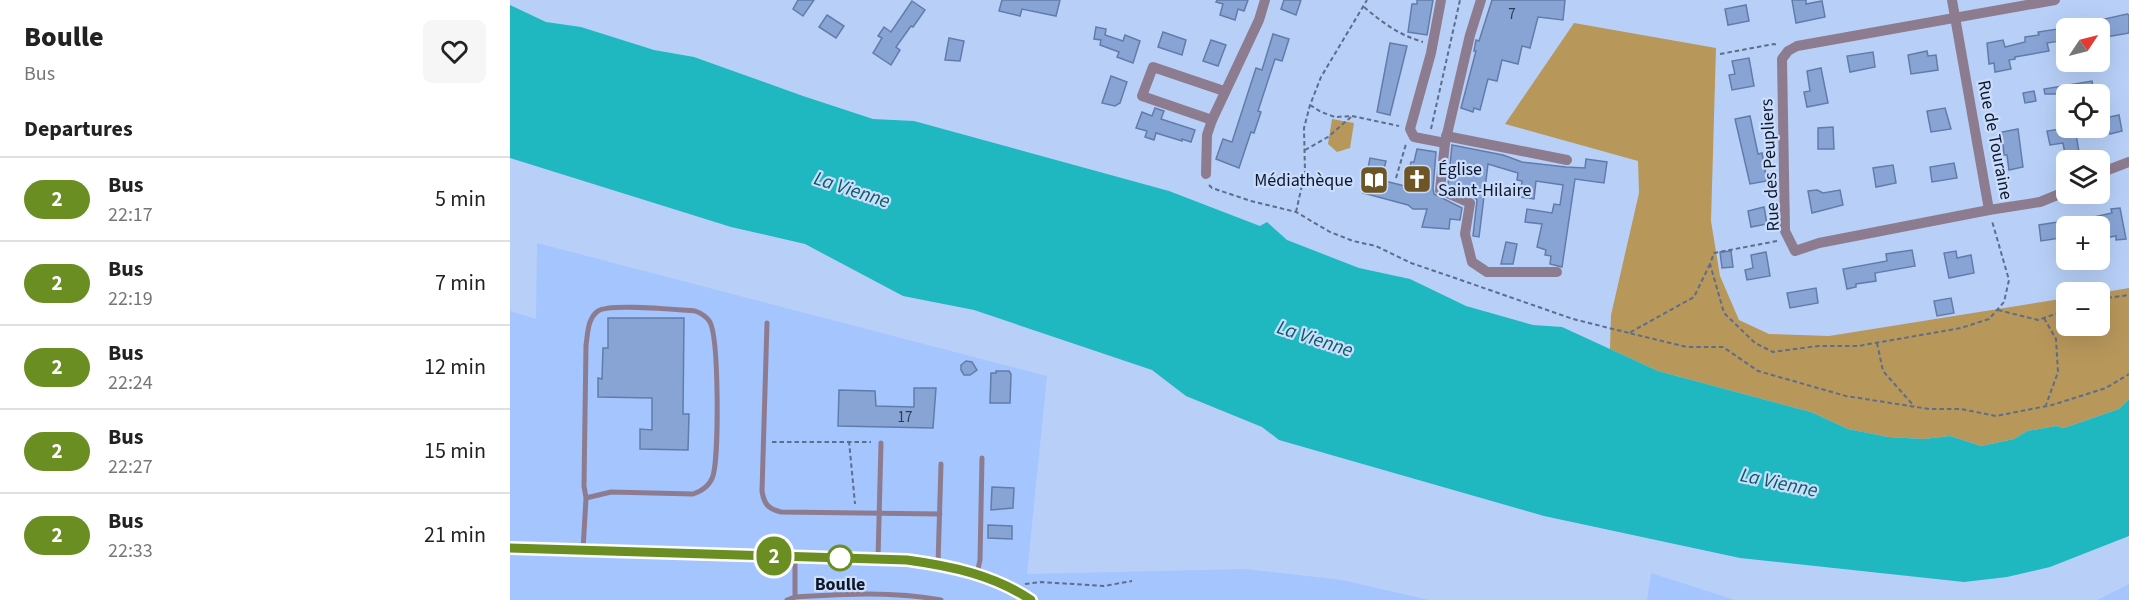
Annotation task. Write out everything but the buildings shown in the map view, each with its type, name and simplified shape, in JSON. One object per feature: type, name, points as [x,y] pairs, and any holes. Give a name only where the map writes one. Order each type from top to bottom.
[{"type":"street","points":[[1206,174],[1207,135],[1212,120],[1259,20],[1265,0]]},
{"type":"street","points":[[1441,0],[1412,133],[1428,141],[1445,139],[1567,159]]},
{"type":"street","points":[[1481,0],[1470,35],[1445,139],[1440,190],[1470,203],[1465,234],[1472,262],[1487,272],[1557,272]]},
{"type":"street","name":"Rue de Touraine","points":[[1952,0],[1989,210],[2040,202],[2056,195]]},
{"type":"street","points":[[1788,51],[1797,46],[2055,0]]},
{"type":"street","name":"Rue des Peupliers","points":[[1788,51],[1782,59],[1785,231],[1796,251],[1819,243],[1989,210]]},
{"type":"street","points":[[1212,120],[1142,96],[1153,67],[1224,91]]},
{"type":"street","points":[[2110,169],[2129,162]]},
{"type":"street","points":[[510,548],[878,559],[938,564],[977,574],[1031,600]]},
{"type":"lane","points":[[583,550],[586,498],[584,486],[586,345],[588,326],[592,317],[605,308],[695,311],[702,314],[711,324],[717,371],[713,477],[701,492],[693,494],[611,492],[586,498]]},
{"type":"lane","points":[[766,323],[762,490],[767,506],[772,510],[940,514]]},
{"type":"lane","points":[[878,559],[880,442]]},
{"type":"lane","points":[[977,574],[980,560],[982,458]]},
{"type":"lane","points":[[938,564],[941,464]]},
{"type":"lane","points":[[795,557],[795,597]]},
{"type":"lane","points":[[787,600],[795,597],[846,593],[886,594],[941,600]]},
{"type":"path","points":[[1296,212],[1305,172],[1304,128],[1310,105],[1327,66],[1367,0]]},
{"type":"path","points":[[1428,141],[1460,0]]},
{"type":"path","points":[[1364,7],[1388,27],[1407,37],[1432,44]]},
{"type":"path","points":[[1720,54],[1774,44],[1788,51]]},
{"type":"path","points":[[1310,105],[1335,117],[1352,116],[1412,133]]},
{"type":"path","points":[[1305,150],[1328,137],[1352,116]]},
{"type":"path","points":[[1206,174],[1212,188],[1296,212],[1330,232],[1353,241],[1376,246],[1411,263],[1573,319],[1687,347],[1723,347],[1758,371],[1846,396],[1914,406],[1961,409],[1996,416],[2046,406],[2106,388],[2129,374]]},
{"type":"path","points":[[1710,264],[1724,313],[1755,343],[1773,352],[1818,346],[1858,346],[1961,328],[1989,319],[2004,302],[2009,280],[1989,210]]},
{"type":"path","points":[[1629,333],[1694,297],[1714,253],[1789,238]]},
{"type":"path","points":[[2110,298],[2129,295]]},
{"type":"path","points":[[1997,310],[2038,320],[2056,314]]},
{"type":"path","points":[[2044,318],[2056,339],[2058,372],[2046,406]]},
{"type":"path","points":[[1877,343],[1883,371],[1914,406]]},
{"type":"path","points":[[849,441],[856,513]]},
{"type":"path","points":[[763,442],[880,442]]},
{"type":"path","points":[[1016,591],[1031,582],[1104,586],[1132,581]]},
{"type":"shaded area","points":[[1574,23],[1716,48],[1711,221],[1720,276],[1739,320],[1769,334],[1829,336],[2056,300],[2056,336],[2110,336],[2110,291],[2129,288],[2129,399],[2119,409],[2064,428],[2056,426],[2027,431],[2014,439],[1981,446],[1950,436],[1924,439],[1888,437],[1848,429],[1811,412],[1658,371],[1610,349],[1611,315],[1639,193],[1638,161],[1505,124]]},
{"type":"shaded area","points":[[1332,119],[1354,123],[1350,148],[1337,152],[1328,144]]},
{"type":"shaded area","points":[[537,243],[1047,376],[1027,574],[1246,569],[1342,580],[1429,600],[510,600],[510,311],[536,319]]},
{"type":"shaded area","points":[[1651,573],[1735,600],[1647,600]]},
{"type":"shaded area","points":[[2129,584],[2129,600],[2097,600]]},
{"type":"water","name":"La Vienne","points":[[510,5],[546,22],[581,27],[654,50],[694,57],[873,119],[914,121],[1169,191],[1260,226],[1267,222],[1287,240],[1359,268],[1410,279],[1466,306],[1533,325],[1562,327],[1658,371],[1811,412],[1848,429],[1888,437],[1924,439],[1950,436],[1981,446],[2014,439],[2027,431],[2056,426],[2064,428],[2119,409],[2129,399],[2129,536],[2050,567],[2007,577],[1964,582],[1740,558],[1544,516],[1279,440],[1262,427],[1186,396],[1152,370],[974,310],[903,296],[805,244],[731,227],[510,158]]},
{"type":"bus line","name":"2","points":[[510,548],[907,560],[965,570],[1001,583],[1031,600]]},
{"type":"place","name":"Église Saint-Hilaire","points":[[1417,179]]},
{"type":"place","name":"Médiathèque","points":[[1374,180]]},
{"type":"place","name":"Boulle","points":[[840,558]]}]
